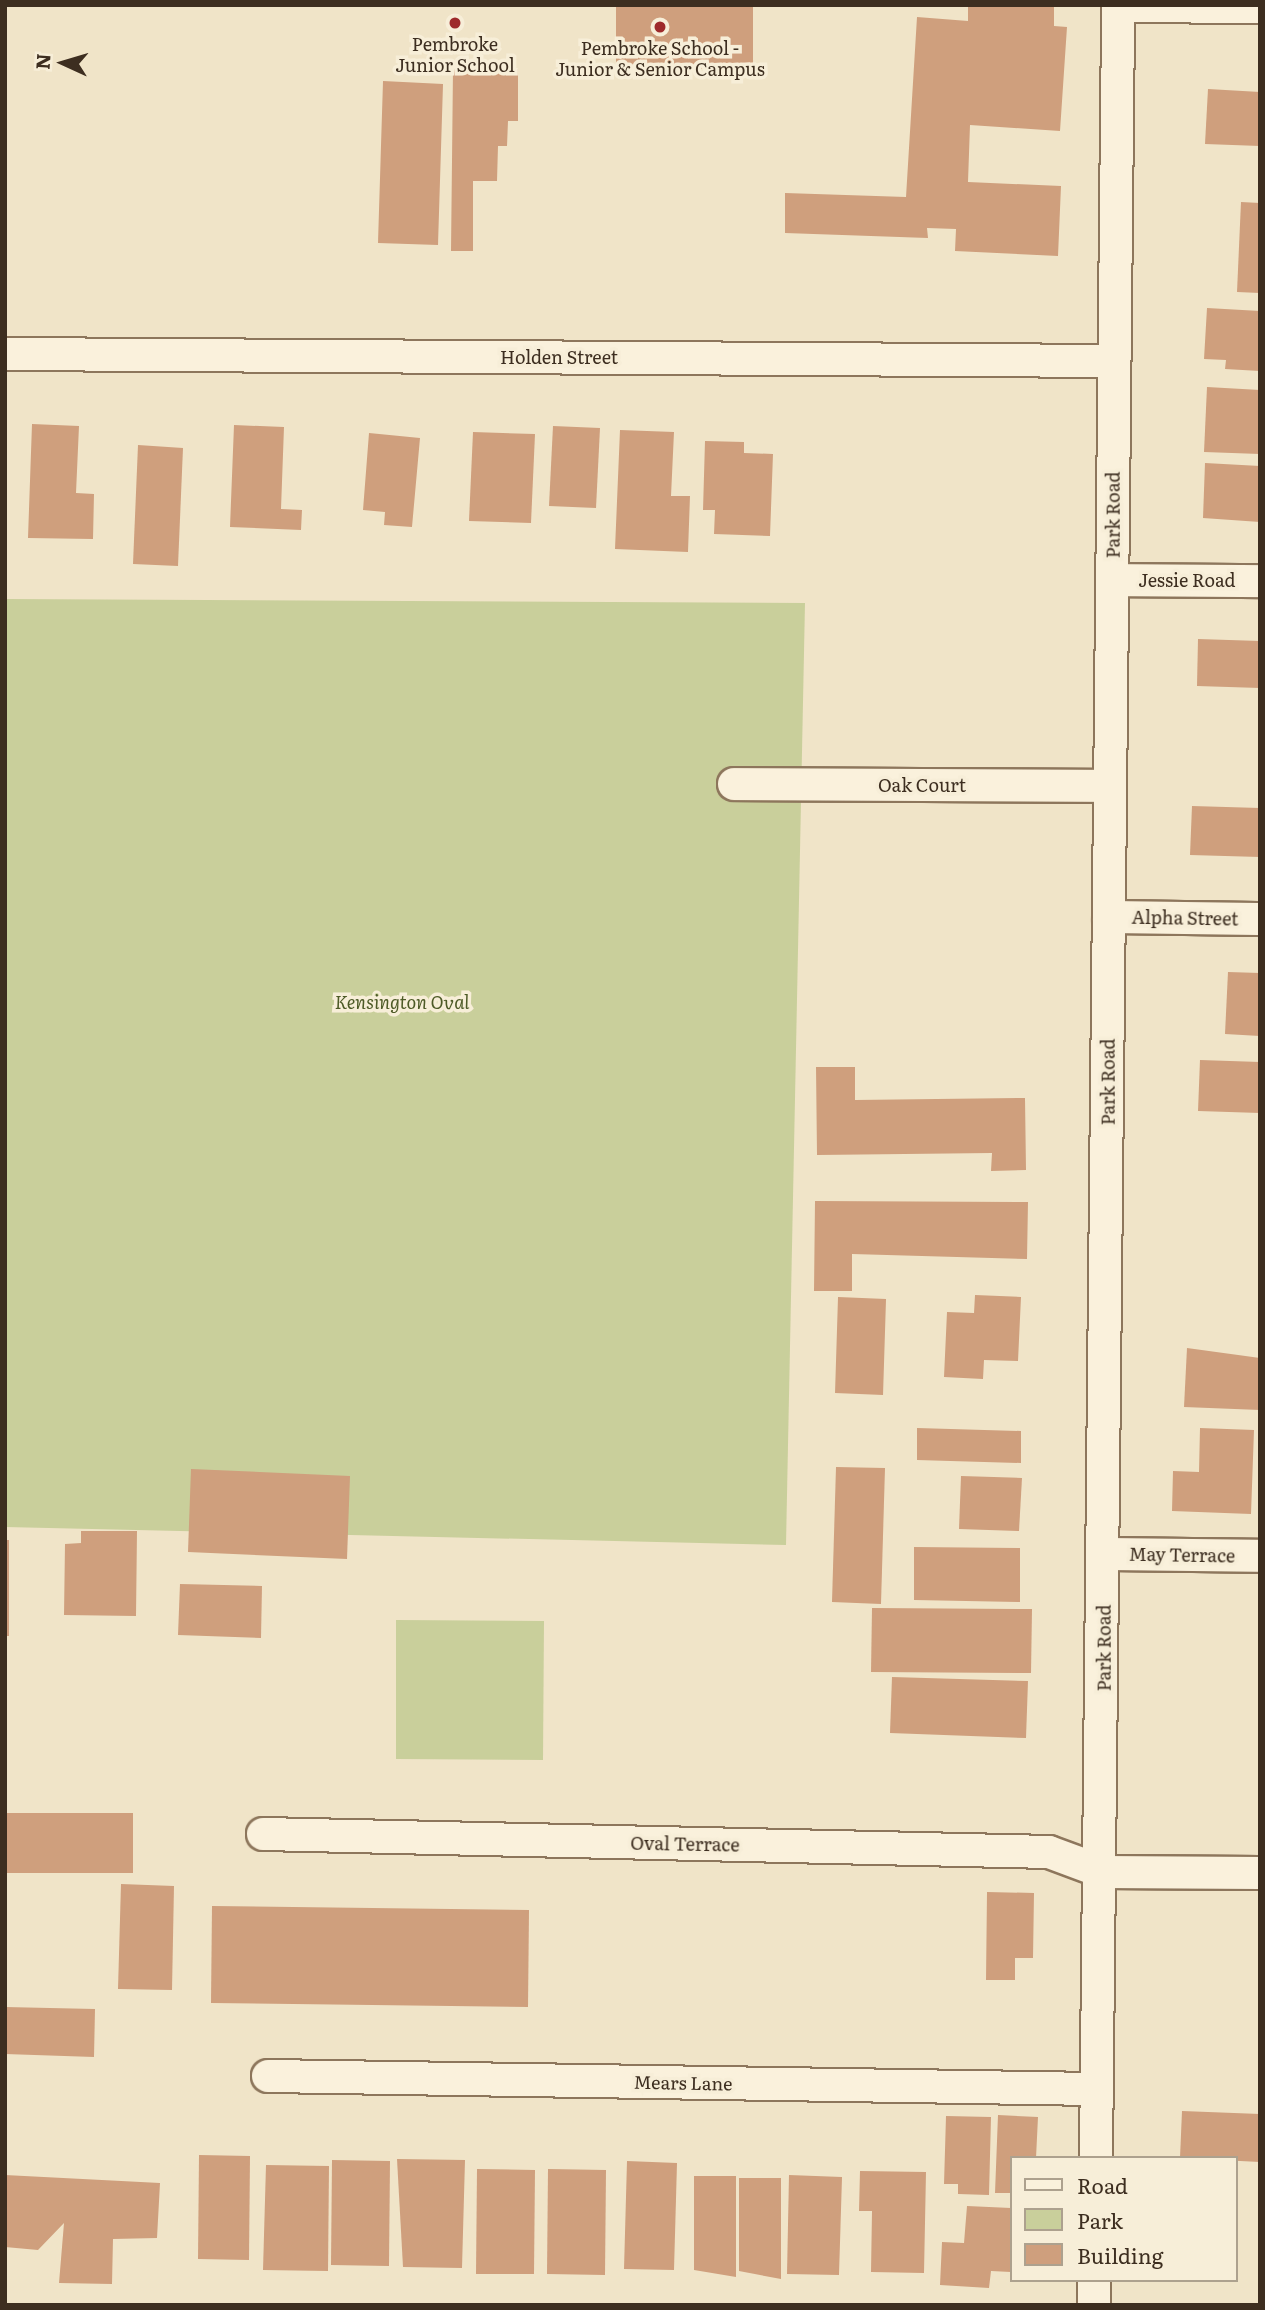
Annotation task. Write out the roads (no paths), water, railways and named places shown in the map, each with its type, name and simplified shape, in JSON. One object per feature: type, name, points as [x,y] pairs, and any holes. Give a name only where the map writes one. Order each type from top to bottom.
[{"type":"street","points":[[1118,6],[1260,7]]},
{"type":"street","name":"Park Road","points":[[1096,2156],[1103,1872],[1110,786],[1114,580],[1113,361],[1118,6]]},
{"type":"street","name":"Holden Street","points":[[5,354],[1113,361]]},
{"type":"street","name":"Jessie Road","points":[[1114,580],[1260,581]]},
{"type":"street","name":"Oak Court","points":[[734,784],[1110,786]]},
{"type":"street","name":"Alpha Street","points":[[1109,916],[1260,919]]},
{"type":"street","name":"May Terrace","points":[[1104,1554],[1260,1556]]},
{"type":"street","name":"Oval Terrace","points":[[263,1834],[1049,1852],[1103,1872],[1260,1873]]},
{"type":"street","name":"Mears Lane","points":[[268,2076],[1097,2089]]},
{"type":"street","points":[[1094,2282],[1094,2305]]},
{"type":"place","name":"Pembroke Junior School","points":[[455,23]]},
{"type":"place","name":"Pembroke School - Junior & Senior Campus","points":[[660,27]]},
{"type":"park label","name":"Kensington Oval","points":[[402,1002]]}]
